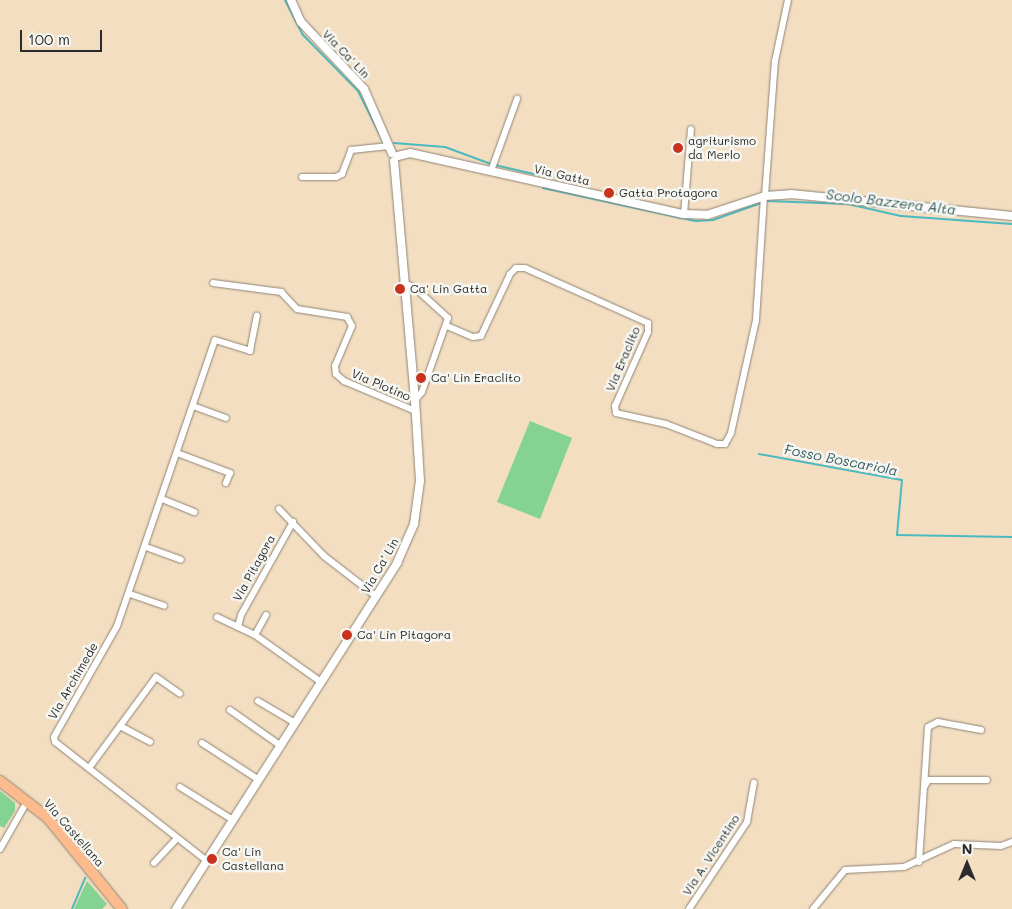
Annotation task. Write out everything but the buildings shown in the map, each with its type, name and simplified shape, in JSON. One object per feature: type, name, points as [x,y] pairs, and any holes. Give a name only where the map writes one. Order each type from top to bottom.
[{"type":"main road","name":"Via Castellana","points":[[0,781],[28,800],[55,826],[122,909]]},
{"type":"street","name":"Via Ca' Lin","points":[[176,909],[403,552],[416,516],[420,481],[416,400],[403,283],[393,154],[364,89],[309,31],[291,0]]},
{"type":"street","points":[[765,196],[775,61],[788,0]]},
{"type":"street","points":[[491,167],[517,99]]},
{"type":"street","points":[[684,214],[691,130]]},
{"type":"street","points":[[302,177],[336,178],[342,174],[351,150],[393,154]]},
{"type":"street","name":"Via Gatta","points":[[393,154],[410,153],[491,167],[684,214],[713,213],[765,196],[807,195],[1012,216]]},
{"type":"street","name":"Via Eraclito","points":[[447,326],[473,337],[481,336],[510,274],[516,268],[525,268],[648,323],[648,332],[615,406],[616,413],[666,424],[717,444],[725,444],[730,438],[738,406],[757,312],[765,196]]},
{"type":"street","name":"Via Plotino","points":[[213,283],[281,292],[297,309],[347,317],[352,326],[335,366],[336,374],[344,382],[413,410],[416,409]]},
{"type":"street","points":[[403,283],[414,287],[444,311],[448,318],[447,326]]},
{"type":"street","name":"Via Archimede","points":[[207,862],[89,768],[54,737],[99,661],[130,594],[215,340],[250,351],[257,316]]},
{"type":"street","name":"Via Ca' Lin","points":[[416,400],[422,392],[447,326]]},
{"type":"street","points":[[193,406],[226,418]]},
{"type":"street","points":[[177,453],[230,473],[226,483]]},
{"type":"street","points":[[162,499],[194,512]]},
{"type":"street","points":[[280,509],[324,556],[376,596]]},
{"type":"street","name":"Via Pitagora","points":[[238,626],[241,615],[292,522]]},
{"type":"street","points":[[146,547],[181,560]]},
{"type":"street","points":[[130,594],[164,606]]},
{"type":"street","points":[[255,635],[266,615]]},
{"type":"street","points":[[217,617],[255,635],[321,682]]},
{"type":"street","points":[[89,768],[156,677],[180,694]]},
{"type":"street","points":[[258,702],[295,723]]},
{"type":"street","points":[[230,710],[281,746]]},
{"type":"street","points":[[919,862],[928,727],[938,722],[981,730]]},
{"type":"street","points":[[120,726],[149,744]]},
{"type":"street","points":[[202,743],[259,780]]},
{"type":"street","points":[[925,787],[928,780],[987,780]]},
{"type":"street","name":"Via A. Vicentino","points":[[689,909],[746,822],[754,782]]},
{"type":"street","points":[[180,787],[233,820]]},
{"type":"street","points":[[0,849],[28,800]]},
{"type":"street","points":[[154,863],[177,838]]},
{"type":"street","points":[[813,909],[845,870],[883,870],[919,862],[954,844],[1000,846],[1012,842]]},
{"type":"green space","points":[[530,421],[572,438],[540,519],[497,502]]},
{"type":"green space","points":[[0,791],[15,803],[15,811],[4,828],[0,826]]},
{"type":"green space","points":[[87,881],[107,904],[102,909],[74,909]]},
{"type":"waterway","name":"Scolo Bazzera Alta","points":[[285,0],[303,35],[358,91],[384,143]]},
{"type":"waterway","name":"Scolo Bazzera Alta","points":[[394,143],[445,147],[491,164]]},
{"type":"waterway","name":"Scolo Bazzera Alta","points":[[495,165],[538,175]]},
{"type":"waterway","name":"Scolo Bazzera Alta","points":[[543,188],[696,221],[713,220],[761,203]]},
{"type":"waterway","name":"Scolo Bazzera Alta","points":[[767,201],[848,204],[901,216],[1012,224]]},
{"type":"waterway","name":"Fosso Boscariola","points":[[759,454],[902,480],[897,535],[1012,537]]},
{"type":"waterway","points":[[72,909],[85,878]]},
{"type":"place","name":"agriturismo da Merlo","points":[[678,148]]},
{"type":"place","name":"Gatta Protagora","points":[[609,193]]},
{"type":"place","name":"Ca' Lin Gatta","points":[[400,289]]},
{"type":"place","name":"Ca' Lin Eraclito","points":[[421,378]]},
{"type":"place","name":"Ca' Lin Pitagora","points":[[347,635]]},
{"type":"place","name":"Ca' Lin Castellana","points":[[212,859]]}]
